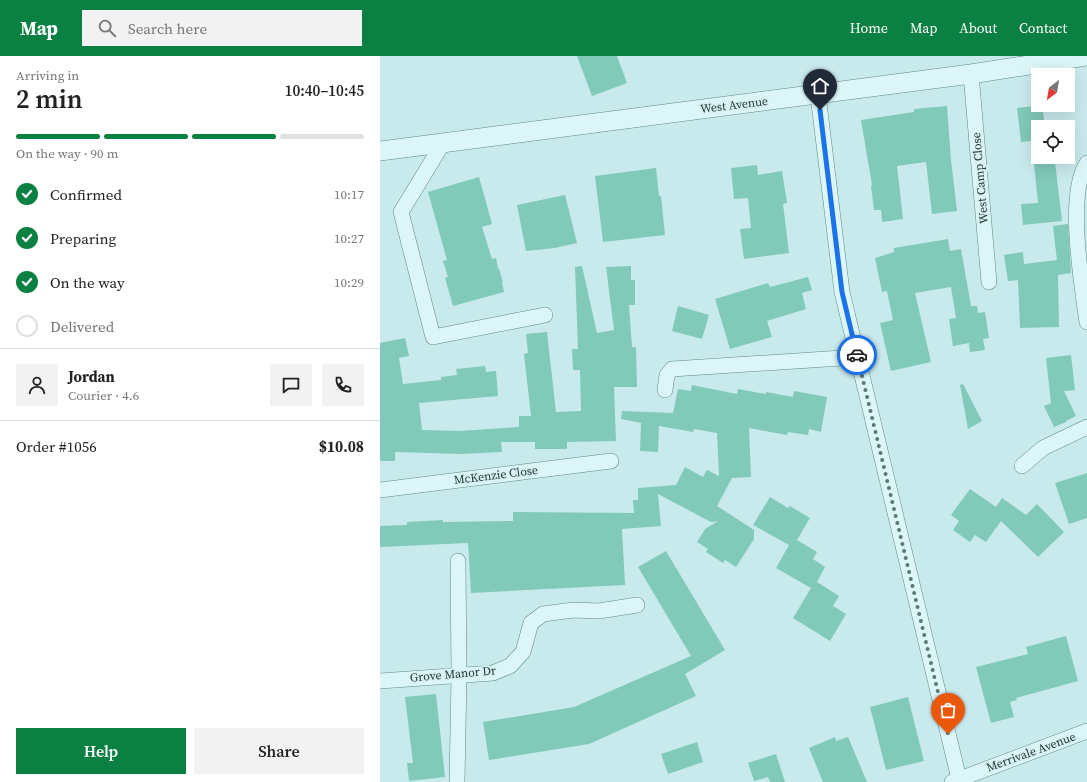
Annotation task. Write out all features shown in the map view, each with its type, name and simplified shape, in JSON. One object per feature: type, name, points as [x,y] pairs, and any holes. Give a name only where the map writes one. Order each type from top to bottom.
[{"type":"street","name":"West Avenue","points":[[380,151],[971,74],[1087,56]]},
{"type":"street","name":"West Camp Close","points":[[971,74],[989,282]]},
{"type":"street","points":[[818,94],[842,292],[956,781]]},
{"type":"street","points":[[442,143],[401,212],[433,337],[545,315]]},
{"type":"street","points":[[1087,163],[1081,174],[1077,201],[1078,252],[1087,322]]},
{"type":"street","points":[[665,390],[667,375],[672,369],[857,357]]},
{"type":"street","points":[[1022,466],[1043,448],[1087,427]]},
{"type":"street","name":"McKenzie Close","points":[[380,490],[611,460]]},
{"type":"street","points":[[457,782],[459,676],[458,561]]},
{"type":"street","name":"Grove Manor Dr","points":[[380,680],[493,673],[510,666],[523,652],[531,623],[543,614],[573,610],[599,611],[637,605]]},
{"type":"street","name":"Merrivale Avenue","points":[[956,781],[1087,731]]},
{"type":"building","points":[[577,56],[617,56],[627,83],[592,96]]},
{"type":"building","points":[[947,106],[957,211],[932,214],[926,162],[897,166],[903,219],[882,222],[881,210],[874,210],[872,185],[861,120],[914,112],[914,109]]},
{"type":"building","points":[[1031,106],[1031,112],[1043,112],[1044,120],[1031,120],[1031,141],[1021,142],[1017,108]]},
{"type":"building","points":[[1034,164],[1055,164],[1062,221],[1023,225],[1021,204],[1038,203]]},
{"type":"building","points":[[757,165],[758,175],[782,171],[787,203],[783,204],[789,253],[744,259],[740,229],[751,228],[748,198],[734,199],[731,168]]},
{"type":"building","points":[[656,168],[659,196],[661,196],[665,235],[603,242],[595,176]]},
{"type":"building","points":[[479,177],[492,224],[482,227],[492,259],[496,258],[504,292],[453,306],[445,278],[448,277],[443,261],[447,260],[428,192]]},
{"type":"building","points":[[565,195],[577,243],[555,248],[526,251],[517,205]]},
{"type":"building","points":[[1068,224],[1071,273],[1058,275],[1059,327],[1020,328],[1018,280],[1008,281],[1004,255],[1023,252],[1024,264],[1057,260],[1053,226]]},
{"type":"building","points":[[948,239],[950,251],[961,249],[971,306],[977,306],[978,313],[985,312],[989,338],[983,339],[985,350],[970,352],[969,343],[953,346],[949,319],[956,318],[951,287],[915,293],[931,362],[891,371],[880,323],[893,320],[887,291],[882,292],[875,258],[894,252],[894,248]]},
{"type":"building","points":[[582,266],[597,333],[614,330],[606,267],[631,266],[631,280],[635,280],[635,305],[629,305],[632,347],[636,347],[637,387],[614,387],[616,441],[567,442],[567,449],[535,449],[535,442],[501,442],[502,452],[462,454],[395,452],[395,461],[380,461],[380,343],[405,338],[409,356],[399,358],[403,384],[441,380],[441,377],[457,375],[456,369],[485,366],[486,372],[496,371],[498,396],[419,403],[422,430],[460,431],[519,427],[519,416],[531,416],[524,354],[528,353],[526,334],[547,332],[556,412],[581,411],[580,370],[573,370],[572,349],[578,349],[575,267]]},
{"type":"building","points":[[808,277],[812,290],[802,293],[806,309],[767,321],[772,337],[730,349],[715,299],[768,283],[770,287]]},
{"type":"building","points":[[678,306],[709,315],[702,339],[672,331]]},
{"type":"building","points":[[1071,355],[1075,390],[1064,391],[1076,416],[1054,427],[1044,406],[1051,403],[1046,358]]},
{"type":"building","points":[[963,384],[982,421],[968,429],[960,385]]},
{"type":"building","points":[[692,385],[737,394],[738,389],[793,397],[794,391],[827,397],[821,432],[809,429],[808,435],[788,432],[787,435],[749,428],[751,477],[732,478],[717,506],[754,530],[754,539],[736,567],[725,560],[723,563],[706,552],[708,549],[697,542],[705,529],[718,521],[711,522],[658,494],[661,526],[622,529],[625,585],[471,593],[468,543],[380,547],[380,526],[407,525],[407,522],[443,520],[443,522],[513,521],[513,512],[634,513],[633,500],[638,500],[638,488],[676,485],[685,467],[703,477],[707,470],[719,476],[717,433],[694,429],[693,432],[659,426],[658,452],[640,451],[641,423],[621,419],[622,411],[673,413],[678,389],[691,391]]},
{"type":"building","points":[[1087,473],[1087,518],[1069,524],[1055,483]]},
{"type":"building","points":[[970,489],[996,507],[1002,498],[1026,515],[1037,504],[1064,532],[1038,557],[1001,521],[986,542],[975,535],[970,542],[953,530],[959,521],[951,515]]},
{"type":"building","points":[[770,497],[788,508],[790,506],[810,518],[797,540],[817,552],[813,559],[825,567],[817,582],[839,596],[833,606],[846,614],[830,641],[793,618],[811,588],[776,568],[789,545],[753,525]]},
{"type":"building","points":[[666,551],[725,650],[685,674],[696,696],[589,744],[489,760],[483,722],[574,707],[691,656],[638,567]]},
{"type":"building","points":[[1066,636],[1078,681],[1016,698],[1017,700],[1010,702],[1014,717],[991,723],[976,667],[1028,654],[1026,647]]},
{"type":"building","points":[[436,694],[445,777],[409,781],[407,763],[413,763],[405,697]]},
{"type":"building","points":[[908,697],[924,761],[886,770],[870,707]]},
{"type":"building","points":[[835,737],[836,741],[848,737],[867,782],[823,782],[809,748]]},
{"type":"building","points":[[697,742],[703,762],[668,774],[661,754]]},
{"type":"building","points":[[776,754],[785,782],[770,782],[768,777],[754,781],[748,763]]},
{"type":"way so far","points":[[857,355],[948,734]]},
{"type":"route","points":[[820,110],[842,292],[857,355]]}]
